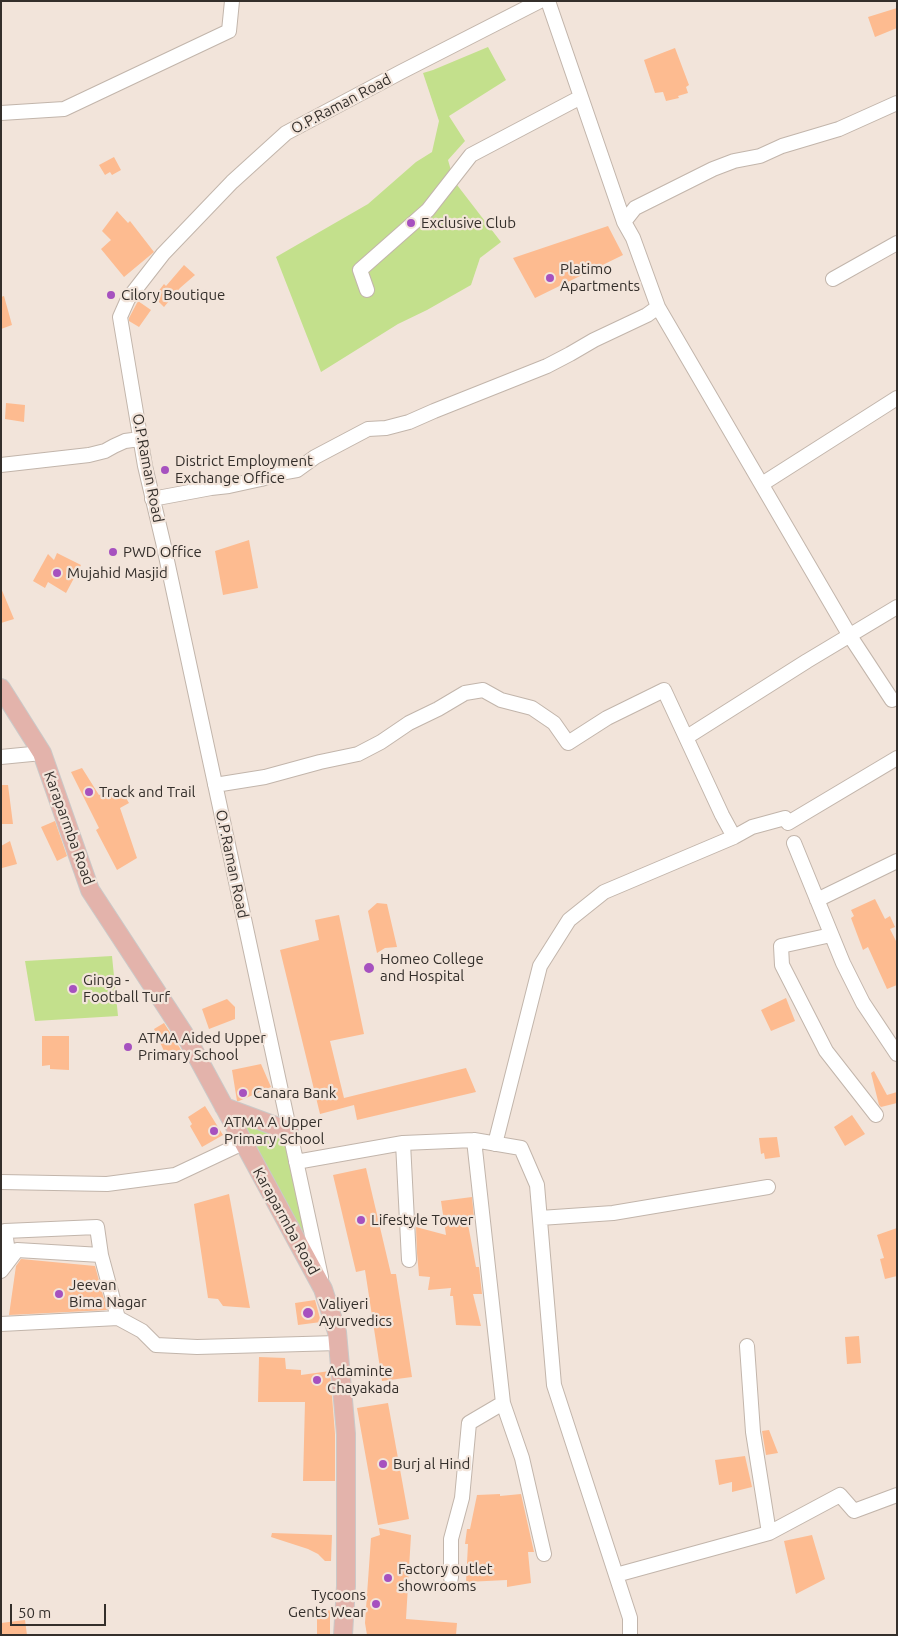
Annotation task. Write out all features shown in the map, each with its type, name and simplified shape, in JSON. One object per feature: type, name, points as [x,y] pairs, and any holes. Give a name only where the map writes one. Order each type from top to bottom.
[{"type":"main road","name":"Karaparmba Road","points":[[1,688],[42,753],[90,890],[188,1040],[323,1289],[337,1332],[346,1434],[346,1586],[343,1635]]},
{"type":"main road","points":[[224,1107],[289,1131]]},
{"type":"street","points":[[1,114],[64,109],[229,32],[232,1]]},
{"type":"street","name":"O.P.Raman Road","points":[[323,1289],[152,499],[120,317],[128,299],[163,254],[232,182],[286,133],[540,1]]},
{"type":"street","points":[[548,1],[624,222],[633,238],[658,307],[850,636],[892,700]]},
{"type":"street","points":[[367,290],[360,270],[428,210],[471,155],[581,98]]},
{"type":"street","points":[[624,222],[635,208],[713,169],[734,161],[760,156],[782,146],[839,130],[897,103]]},
{"type":"street","points":[[833,279],[897,243]]},
{"type":"street","points":[[152,499],[261,479],[297,470],[315,457],[368,429],[386,428],[409,422],[434,410],[547,366],[594,340],[647,315],[658,307]]},
{"type":"street","points":[[762,484],[897,398]]},
{"type":"street","points":[[1,465],[89,455],[105,451],[125,441],[140,439]]},
{"type":"street","points":[[686,738],[807,661],[897,607]]},
{"type":"street","points":[[215,785],[265,777],[358,754],[381,742],[409,723],[465,693],[483,690],[501,700],[532,708],[554,723],[568,743],[607,718],[664,690],[734,837]]},
{"type":"street","points":[[1,757],[42,753]]},
{"type":"street","points":[[494,1144],[540,966],[569,920],[604,892],[752,828],[785,818],[788,823],[897,758]]},
{"type":"street","points":[[794,843],[811,882],[830,935],[863,1002],[897,1054]]},
{"type":"street","points":[[817,900],[897,861]]},
{"type":"street","points":[[830,935],[781,946],[782,965],[826,1051],[876,1115]]},
{"type":"street","points":[[474,1140],[503,1403],[522,1458],[544,1554]]},
{"type":"street","points":[[296,1162],[403,1143],[474,1140],[521,1148],[537,1186],[554,1385],[630,1618],[630,1635]]},
{"type":"street","points":[[1,1182],[107,1184],[175,1174],[243,1143]]},
{"type":"street","points":[[403,1143],[409,1260]]},
{"type":"street","points":[[540,1218],[613,1213],[768,1187]]},
{"type":"street","points":[[5,1266],[5,1231],[97,1227],[101,1255],[118,1318]]},
{"type":"street","points":[[5,1266],[17,1250],[101,1255]]},
{"type":"street","points":[[1,1324],[118,1318],[142,1331],[156,1345],[197,1347],[338,1343]]},
{"type":"street","points":[[747,1346],[753,1432],[768,1533]]},
{"type":"street","points":[[450,1578],[451,1539],[462,1498],[469,1423],[503,1403]]},
{"type":"street","points":[[616,1575],[768,1533],[840,1495],[854,1511],[897,1495]]},
{"type":"green space","name":"Exclusive Club","points":[[488,47],[506,80],[449,116],[465,141],[448,160],[454,181],[501,242],[480,258],[471,285],[398,324],[321,372],[276,257],[368,204],[416,162],[432,152],[439,121],[423,73]]},
{"type":"green space","name":"Ginga - Football Turf","points":[[112,956],[118,1016],[35,1021],[25,961]]},
{"type":"green space","points":[[232,1114],[289,1131],[312,1259]]},
{"type":"building","points":[[897,8],[897,28],[875,37],[868,17]]},
{"type":"building","points":[[675,48],[689,85],[686,87],[688,93],[678,96],[679,98],[666,101],[663,92],[655,93],[644,60]]},
{"type":"building","points":[[114,157],[121,170],[112,175],[110,172],[105,175],[99,165]]},
{"type":"building","points":[[117,211],[128,223],[130,221],[154,252],[124,277],[101,249],[111,240],[102,231]]},
{"type":"building","name":"Platimo Apartments","points":[[608,226],[623,255],[535,298],[513,258]]},
{"type":"building","points":[[184,265],[195,275],[180,288],[164,307],[154,297],[164,284],[166,286]]},
{"type":"building","points":[[4,296],[12,325],[1,329],[1,297]]},
{"type":"building","points":[[138,301],[151,310],[139,327],[129,321]]},
{"type":"building","points":[[6,403],[25,405],[24,422],[5,419]]},
{"type":"building","points":[[249,540],[258,588],[223,595],[215,551]]},
{"type":"building","name":"Mujahid Masjid","points":[[57,553],[81,565],[66,593],[48,582],[45,588],[33,581],[48,554],[54,560]]},
{"type":"building","points":[[1,588],[14,619],[1,623]]},
{"type":"building","points":[[82,768],[99,795],[120,788],[129,803],[120,808],[137,858],[117,870],[96,830],[99,828],[71,772]]},
{"type":"building","points":[[1,785],[8,785],[13,824],[1,824]]},
{"type":"building","points":[[55,821],[67,856],[57,861],[41,827]]},
{"type":"building","points":[[10,841],[17,864],[2,868],[1,846]]},
{"type":"building","points":[[875,899],[885,919],[890,916],[895,927],[890,929],[897,943],[897,985],[887,989],[868,947],[863,950],[851,918],[854,916],[851,910]]},
{"type":"building","points":[[377,903],[387,904],[397,947],[385,948],[377,953],[368,911]]},
{"type":"building","points":[[339,915],[364,1034],[330,1041],[344,1098],[466,1068],[476,1092],[357,1120],[354,1105],[320,1114],[280,950],[319,940],[315,920]]},
{"type":"building","points":[[786,998],[795,1021],[771,1031],[761,1010]]},
{"type":"building","points":[[227,999],[235,1007],[235,1019],[209,1029],[202,1009]]},
{"type":"building","points":[[164,1023],[183,1053],[169,1062],[154,1029]]},
{"type":"building","points":[[42,1036],[69,1036],[69,1070],[50,1069],[50,1065],[42,1066]]},
{"type":"building","points":[[261,1064],[271,1087],[237,1101],[232,1070]]},
{"type":"building","points":[[874,1071],[887,1095],[897,1092],[897,1103],[881,1107],[879,1105],[871,1073]]},
{"type":"building","points":[[205,1106],[223,1135],[202,1147],[190,1126],[192,1124],[188,1117]]},
{"type":"building","points":[[852,1115],[865,1134],[845,1146],[834,1127]]},
{"type":"building","points":[[777,1137],[780,1157],[765,1159],[764,1153],[761,1154],[759,1138]]},
{"type":"building","points":[[366,1168],[391,1274],[396,1274],[412,1377],[382,1381],[365,1270],[356,1272],[333,1175]]},
{"type":"building","points":[[229,1194],[250,1308],[223,1306],[218,1299],[208,1298],[194,1204]]},
{"type":"building","points":[[472,1197],[474,1218],[467,1219],[476,1267],[479,1267],[482,1294],[473,1294],[481,1326],[456,1325],[453,1296],[450,1296],[451,1288],[428,1290],[430,1277],[419,1276],[417,1253],[416,1227],[446,1235],[441,1201]]},
{"type":"building","points":[[897,1228],[897,1276],[885,1279],[880,1259],[884,1258],[877,1235]]},
{"type":"building","name":"Jeevan Bima Nagar","points":[[21,1259],[95,1266],[107,1310],[9,1315],[16,1266]]},
{"type":"building","name":"Valiyeri Ayurvedics","points":[[315,1300],[321,1322],[298,1325],[295,1303]]},
{"type":"building","points":[[859,1336],[861,1363],[847,1364],[845,1337]]},
{"type":"building","points":[[259,1357],[285,1358],[286,1369],[301,1370],[301,1375],[330,1371],[335,1434],[335,1481],[303,1481],[305,1402],[258,1402]]},
{"type":"building","name":"Burj al Hind","points":[[388,1403],[409,1519],[378,1525],[357,1408]]},
{"type":"building","points":[[769,1430],[778,1453],[766,1455],[762,1431]]},
{"type":"building","points":[[745,1456],[752,1487],[732,1492],[732,1482],[719,1485],[715,1460]]},
{"type":"building","points":[[500,1494],[500,1496],[521,1494],[534,1552],[528,1552],[531,1583],[507,1587],[507,1580],[466,1582],[468,1544],[465,1544],[467,1529],[470,1529],[477,1495]]},
{"type":"building","name":"Factory outlet showrooms","points":[[379,1528],[411,1535],[406,1619],[457,1623],[456,1635],[367,1635],[365,1623],[371,1538],[380,1535]]},
{"type":"building","points":[[272,1533],[332,1535],[331,1561],[325,1561],[318,1554],[308,1549],[271,1537]]},
{"type":"building","points":[[812,1535],[825,1579],[796,1594],[784,1541]]},
{"type":"building","points":[[330,1610],[330,1635],[317,1635],[317,1611]]},
{"type":"building","points":[[25,1620],[27,1635],[1,1635],[1,1623]]},
{"type":"place","name":"Exclusive Club","points":[[411,223]]},
{"type":"place","name":"Platimo Apartments","points":[[550,278]]},
{"type":"place","name":"Cilory Boutique","points":[[111,295]]},
{"type":"place","name":"District Employment Exchange Office","points":[[165,470]]},
{"type":"place","name":"PWD Office","points":[[113,552]]},
{"type":"place","name":"Mujahid Masjid","points":[[57,573]]},
{"type":"place","name":"Track and Trail","points":[[89,792]]},
{"type":"place","name":"Homeo College and Hospital","points":[[369,968]]},
{"type":"place","name":"Ginga - Football Turf","points":[[73,989]]},
{"type":"place","name":"ATMA Aided Upper Primary School","points":[[128,1047]]},
{"type":"place","name":"Canara Bank","points":[[243,1093]]},
{"type":"place","name":"ATMA A Upper Primary School","points":[[214,1131]]},
{"type":"place","name":"Lifestyle Tower","points":[[361,1220]]},
{"type":"place","name":"Jeevan Bima Nagar","points":[[59,1294]]},
{"type":"place","name":"Valiyeri Ayurvedics","points":[[308,1313]]},
{"type":"place","name":"Adaminte Chayakada","points":[[317,1380]]},
{"type":"place","name":"Burj al Hind","points":[[383,1464]]},
{"type":"place","name":"Factory outlet showrooms","points":[[388,1578]]},
{"type":"place","name":"Tycoons Gents Wear","points":[[376,1604]]}]
